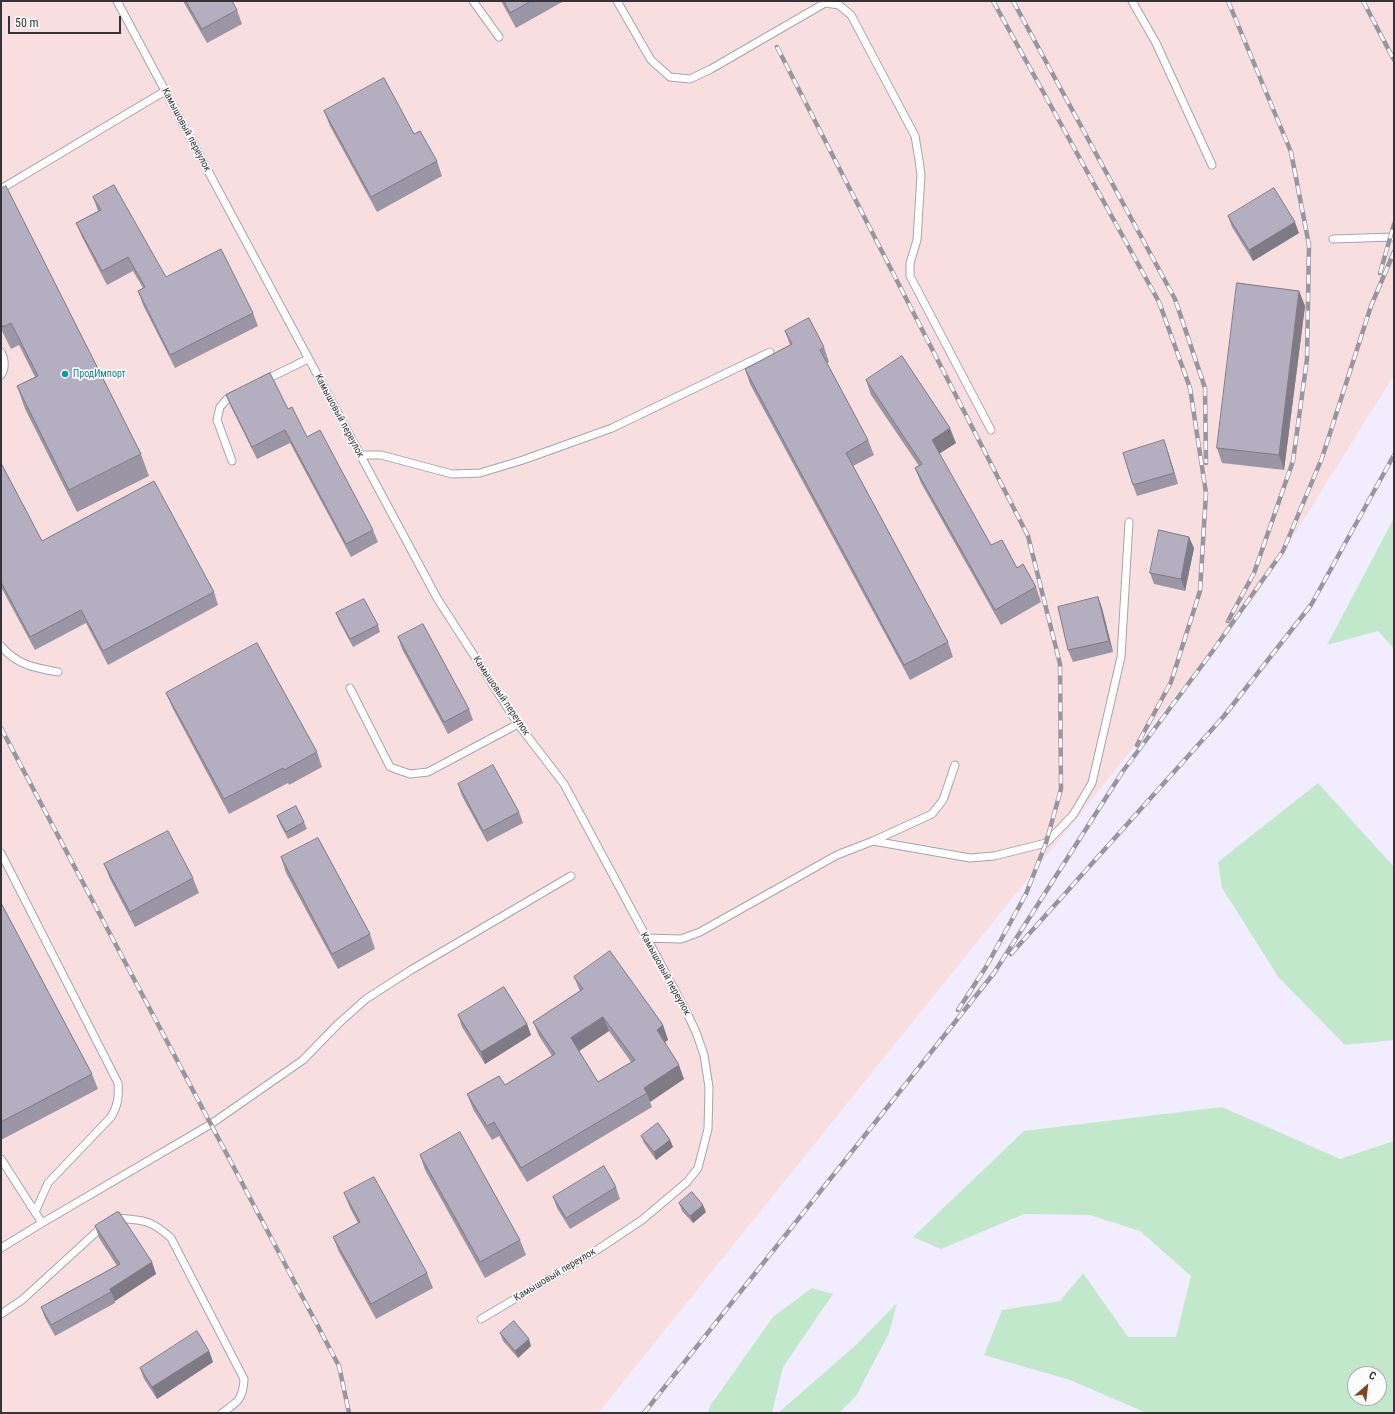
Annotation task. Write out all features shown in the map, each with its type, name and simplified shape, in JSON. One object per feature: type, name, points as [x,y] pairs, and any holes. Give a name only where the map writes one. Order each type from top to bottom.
[{"type":"lane","name":"Камышовый переулок","points":[[117,1],[436,598],[518,724],[564,784],[645,938],[687,1013],[696,1032],[704,1055],[709,1087],[708,1129],[698,1168],[687,1182],[642,1220],[597,1250],[481,1319]]},
{"type":"lane","points":[[473,1],[498,37]]},
{"type":"lane","points":[[617,1],[651,60],[670,77],[690,79],[711,69],[825,3],[839,5],[851,15],[915,136],[921,175],[917,240],[910,263],[910,276],[991,430]]},
{"type":"lane","points":[[1132,1],[1156,43],[1212,165]]},
{"type":"lane","points":[[1,190],[165,91]]},
{"type":"lane","points":[[1333,239],[1394,237]]},
{"type":"lane","points":[[1,352],[5,359],[4,371],[1,375]]},
{"type":"lane","points":[[360,455],[380,455],[452,474],[480,473],[523,460],[612,428],[770,352]]},
{"type":"lane","points":[[254,385],[308,359]]},
{"type":"lane","points":[[232,461],[217,420],[220,406],[227,398],[241,392]]},
{"type":"lane","points":[[874,841],[970,858],[994,856],[1046,843],[1073,815],[1092,784],[1122,657],[1129,522]]},
{"type":"lane","points":[[1,646],[7,654],[28,666],[58,672]]},
{"type":"lane","points":[[350,688],[390,767],[410,774],[428,772],[518,724]]},
{"type":"lane","points":[[645,938],[681,939],[700,932],[837,855],[874,841],[932,814],[943,800],[954,765]]},
{"type":"lane","points":[[1,853],[118,1083],[119,1096],[116,1109],[111,1117],[51,1179],[35,1212]]},
{"type":"lane","points":[[1,1248],[211,1124],[303,1060],[338,1024],[366,999],[411,970],[571,876]]},
{"type":"lane","points":[[1,1159],[42,1223]]},
{"type":"lane","points":[[1,1314],[22,1300],[102,1227],[116,1218],[145,1220],[159,1227],[171,1238],[244,1378],[243,1390],[238,1403],[222,1413]]},
{"type":"shaded area","points":[[1,1],[1394,1],[1394,375],[1257,594],[598,1413],[1,1413]]},
{"type":"green space","points":[[1394,518],[1394,649],[1378,631],[1327,645]]},
{"type":"green space","points":[[1318,783],[1394,867],[1394,1040],[1345,1045],[1279,978],[1222,888],[1218,862]]},
{"type":"green space","points":[[1222,1107],[1340,1159],[1394,1141],[1394,1413],[1147,1413],[1070,1380],[984,1355],[1002,1310],[1060,1301],[1083,1273],[1128,1337],[1176,1337],[1191,1276],[1140,1231],[1090,1215],[1024,1214],[941,1249],[913,1237],[1024,1131]]},
{"type":"green space","points":[[812,1288],[833,1294],[783,1367],[772,1413],[708,1413],[710,1406],[773,1317]]},
{"type":"green space","points":[[897,1303],[889,1333],[856,1396],[839,1413],[778,1413],[856,1345]]},
{"type":"building","points":[[186,1],[232,1],[237,10],[202,29]]},
{"type":"building","points":[[504,1],[531,1],[510,13]]},
{"type":"building","points":[[384,78],[414,134],[420,131],[437,161],[371,197],[324,111]]},
{"type":"building","points":[[114,185],[166,277],[221,249],[253,313],[170,355],[138,291],[145,287],[128,257],[102,271],[76,223],[101,210],[93,197]]},
{"type":"building","name":"ПродИмпорт","points":[[6,186],[141,454],[69,490],[17,386],[38,376],[11,323],[3,327],[1,323],[1,189]]},
{"type":"building","points":[[1274,188],[1295,222],[1249,250],[1228,216]]},
{"type":"building","points":[[1237,283],[1299,291],[1279,455],[1217,448]]},
{"type":"building","points":[[809,318],[824,347],[820,350],[868,440],[846,453],[948,642],[904,665],[745,369],[792,344],[785,331]]},
{"type":"building","points":[[902,356],[950,428],[932,440],[991,545],[1002,540],[1017,568],[1023,564],[1036,587],[995,610],[915,468],[922,464],[866,380]]},
{"type":"building","points":[[270,373],[288,409],[292,407],[307,437],[320,430],[373,530],[346,544],[285,430],[252,447],[226,395]]},
{"type":"building","points":[[1164,440],[1174,473],[1133,485],[1123,453]]},
{"type":"building","points":[[1,463],[42,541],[154,481],[214,592],[103,651],[81,610],[30,637],[1,582]]},
{"type":"building","points":[[1159,530],[1189,537],[1181,579],[1150,573]]},
{"type":"building","points":[[1098,597],[1109,641],[1068,650],[1058,607]]},
{"type":"building","points":[[364,599],[378,625],[350,639],[336,613]]},
{"type":"building","points":[[423,624],[469,709],[444,722],[398,637]]},
{"type":"building","points":[[257,643],[317,752],[224,799],[166,693]]},
{"type":"building","points":[[493,765],[519,812],[483,831],[458,784]]},
{"type":"building","points":[[296,806],[304,822],[286,832],[277,816]]},
{"type":"building","points":[[168,831],[193,878],[130,912],[104,864]]},
{"type":"building","points":[[318,838],[370,934],[332,954],[281,857]]},
{"type":"building","points":[[1,903],[92,1074],[1,1122]]},
{"type":"building","points":[[610,951],[663,1025],[657,1030],[679,1065],[644,1088],[647,1093],[521,1168],[494,1122],[487,1126],[467,1094],[499,1076],[505,1085],[555,1054],[533,1022],[583,989],[574,977]],"holes":[[[603,1017],[635,1060],[598,1082],[571,1038]]]},
{"type":"building","points":[[504,987],[527,1024],[481,1052],[458,1015]]},
{"type":"building","points":[[658,1123],[670,1140],[654,1152],[641,1136]]},
{"type":"building","points":[[460,1132],[520,1240],[480,1262],[420,1155]]},
{"type":"building","points":[[604,1166],[616,1187],[566,1218],[553,1197]]},
{"type":"building","points":[[374,1177],[427,1273],[371,1304],[333,1237],[360,1222],[344,1193]]},
{"type":"building","points":[[692,1192],[703,1205],[690,1216],[679,1203]]},
{"type":"building","points":[[119,1212],[152,1262],[110,1289],[111,1292],[51,1325],[41,1307],[120,1264],[95,1226]]},
{"type":"building","points":[[514,1321],[529,1339],[515,1351],[500,1333]]},
{"type":"building","points":[[197,1331],[209,1351],[152,1387],[140,1368]]},
{"type":"railway","points":[[993,1],[1159,302],[1190,388],[1206,493],[1200,591],[1171,682],[1137,745]]},
{"type":"railway","points":[[1013,1],[1175,299],[1205,388],[1206,463]]},
{"type":"railway","points":[[1228,1],[1291,152],[1309,245],[1307,359],[1293,461],[1254,573],[1228,621]]},
{"type":"railway","points":[[1363,1],[1394,60]]},
{"type":"railway","points":[[777,47],[1028,536],[1060,664],[1061,789],[1046,843],[1026,894],[986,967],[958,1010]]},
{"type":"railway","points":[[1380,273],[1394,224]]},
{"type":"railway","points":[[644,1413],[994,973],[1123,771],[1212,652],[1283,551],[1322,458],[1371,306],[1394,252]]},
{"type":"railway","points":[[1011,954],[1224,716],[1311,605],[1394,455]]},
{"type":"railway","points":[[1,728],[339,1366],[349,1413]]},
{"type":"place","name":"ПродИмпорт","points":[[65,374]]}]
